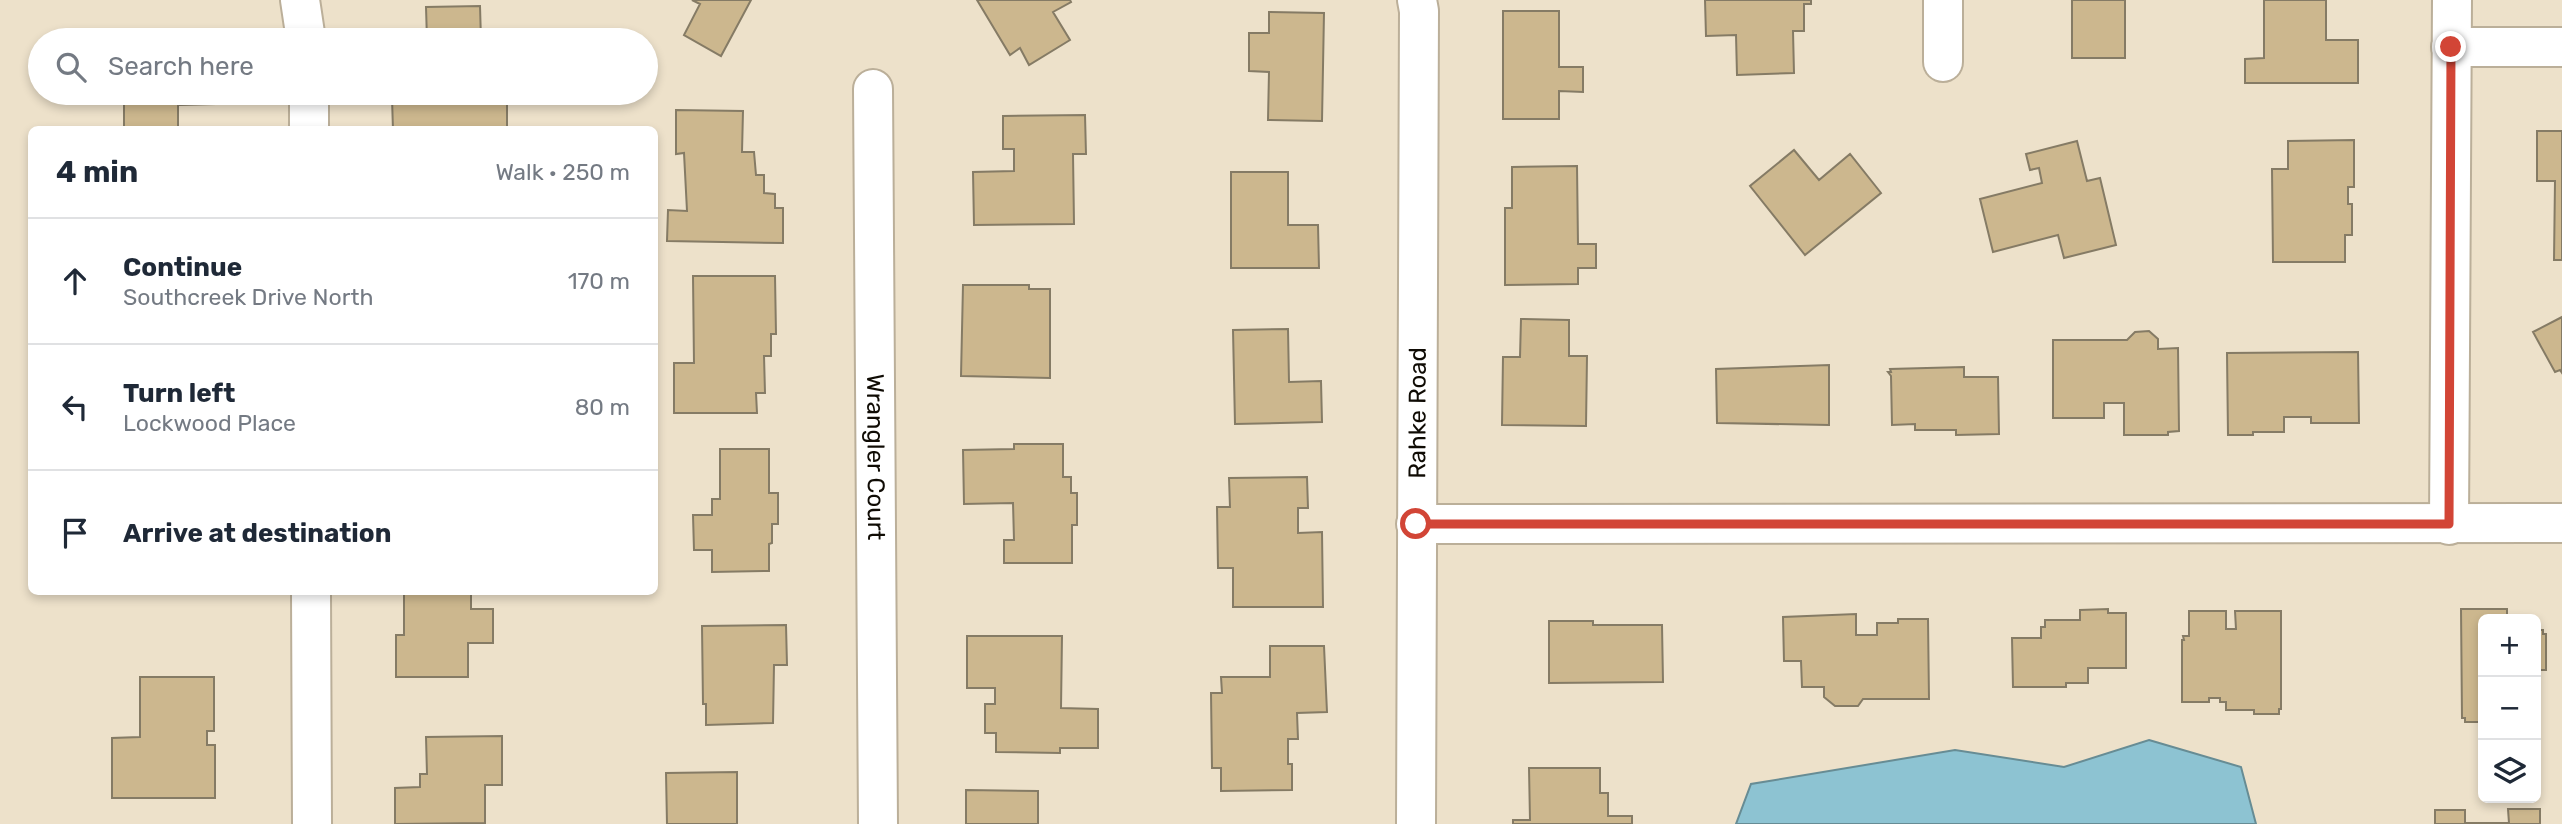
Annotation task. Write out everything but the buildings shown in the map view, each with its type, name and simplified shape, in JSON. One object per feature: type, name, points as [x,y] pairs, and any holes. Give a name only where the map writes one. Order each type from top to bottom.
[{"type":"street","points":[[300,0],[304,28]]},
{"type":"street","name":"Rahke Road","points":[[1416,824],[1417,0]]},
{"type":"street","points":[[1943,0],[1943,62]]},
{"type":"street","points":[[2449,524],[2452,0]]},
{"type":"street","points":[[2451,47],[2562,47]]},
{"type":"street","name":"Wrangler Court","points":[[873,89],[878,824]]},
{"type":"street","points":[[309,105],[309,126]]},
{"type":"street","points":[[1416,524],[2562,523]]},
{"type":"street","points":[[311,595],[312,824]]},
{"type":"water","points":[[2149,740],[2241,767],[2256,824],[1736,824],[1751,784],[1955,750],[2064,767]]},
{"type":"route","points":[[1416,524],[2449,524],[2451,47]]}]
